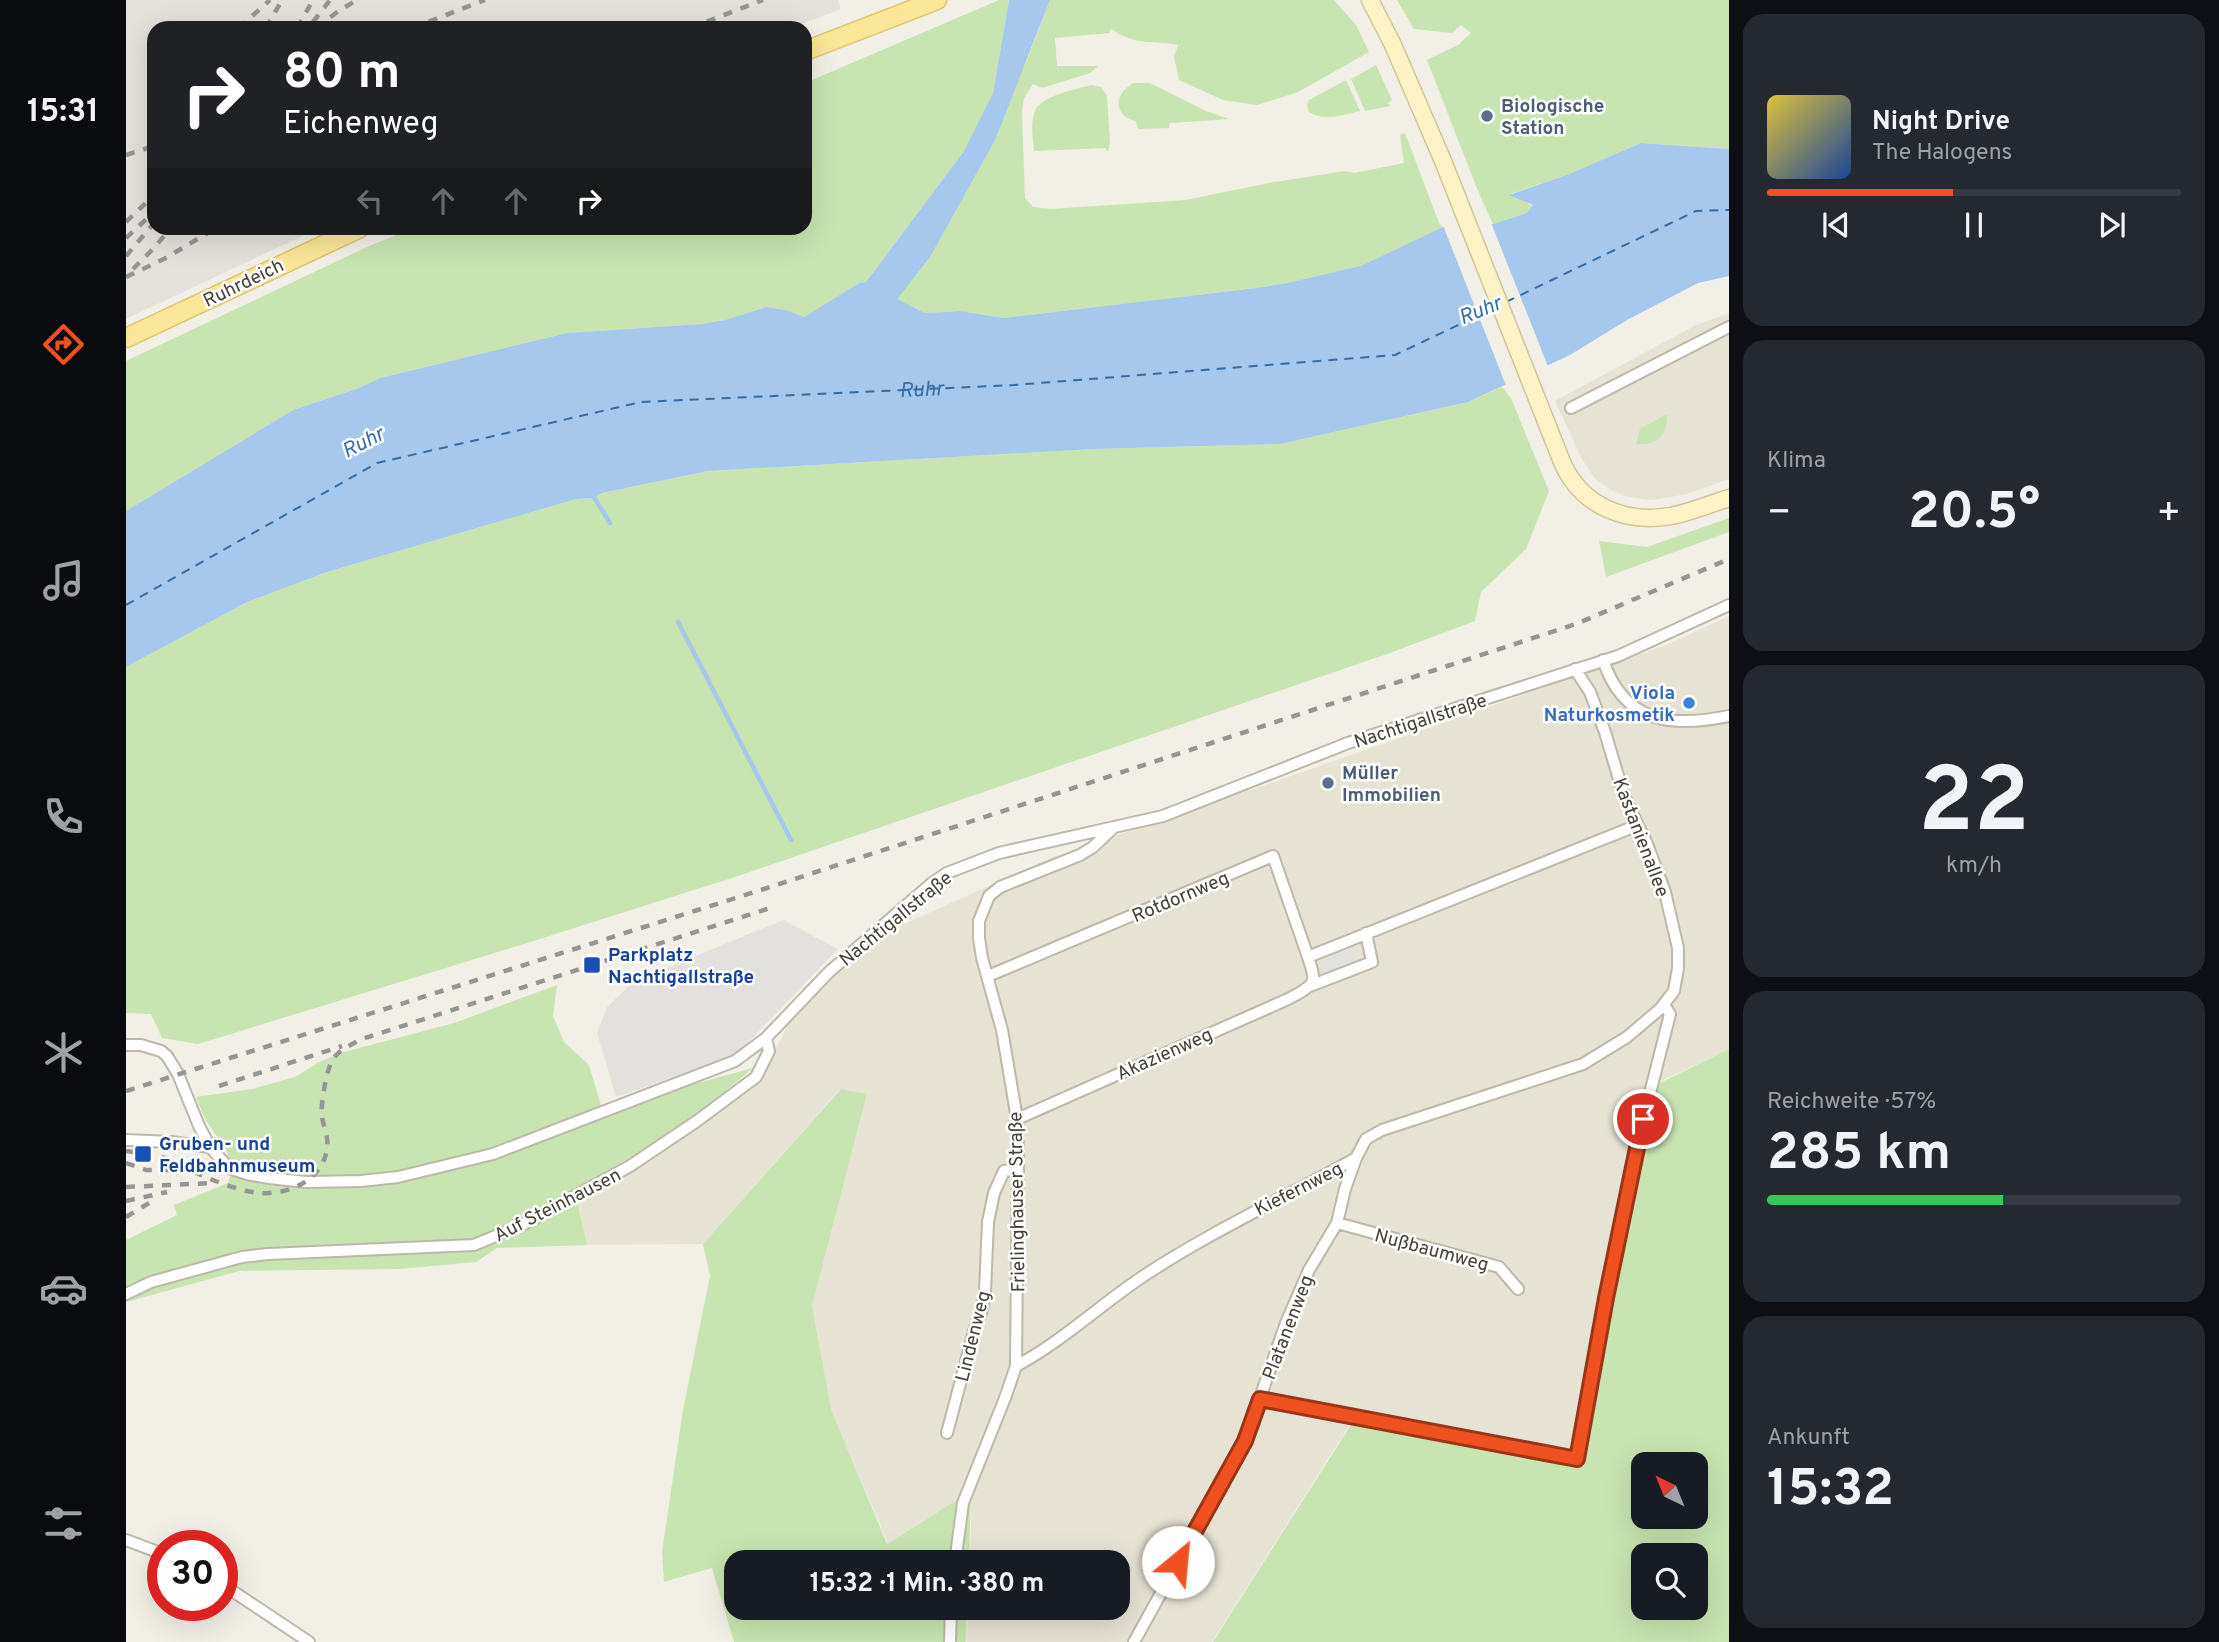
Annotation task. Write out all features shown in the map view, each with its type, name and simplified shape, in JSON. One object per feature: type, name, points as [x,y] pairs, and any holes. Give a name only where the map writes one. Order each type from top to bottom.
[{"type":"main road","points":[[812,48],[911,5],[937,0]]},
{"type":"main road","points":[[1374,7],[1443,161],[1532,389],[1566,471],[1574,483],[1603,508],[1637,518],[1671,516],[1729,498]]},
{"type":"main road","name":"Ruhrdeich","points":[[126,338],[345,235]]},
{"type":"street","points":[[1572,408],[1729,327]]},
{"type":"street","name":"Nachtigallstraße","points":[[126,1045],[141,1045],[167,1056],[178,1074],[210,1147],[229,1168],[247,1174],[269,1178],[361,1181],[398,1177],[493,1154],[735,1061],[766,1038],[828,972],[947,873],[999,853],[1163,816],[1348,743],[1638,648],[1729,605]]},
{"type":"street","points":[[1603,660],[1617,690],[1628,703],[1646,714],[1693,722],[1729,716]]},
{"type":"street","name":"Kastanienallee","points":[[1260,1399],[1577,1459],[1637,1145],[1670,1014],[1664,1005],[1674,991],[1678,948],[1665,892],[1624,796],[1590,692],[1575,669]]},
{"type":"street","points":[[1310,986],[1312,973],[1308,957],[1638,825]]},
{"type":"street","name":"Frielinghauser Straße","points":[[957,1550],[963,1503],[1016,1366],[1017,1119],[1006,1049],[982,958],[979,921],[989,896],[1000,887],[1080,855],[1112,829]]},
{"type":"street","name":"Rotdornweg","points":[[988,976],[1273,856],[1308,957]]},
{"type":"street","name":"Akazienweg","points":[[1017,1119],[1268,1008],[1310,986],[1372,962],[1367,933]]},
{"type":"street","name":"Kiefernweg","points":[[1016,1366],[1045,1349],[1142,1278],[1213,1233],[1356,1158],[1366,1139],[1382,1130],[1583,1064],[1628,1037],[1664,1005]]},
{"type":"street","name":"Auf Steinhausen","points":[[126,1294],[150,1282],[242,1257],[474,1245],[522,1225],[630,1167],[696,1121],[756,1077],[769,1051],[766,1038]]},
{"type":"street","points":[[126,1140],[210,1147]]},
{"type":"street","name":"Platanenweg","points":[[1134,1642],[1245,1441],[1286,1323],[1309,1270],[1337,1223],[1356,1158]]},
{"type":"street","name":"Lindenweg","points":[[947,1433],[982,1310],[988,1222],[994,1193],[1004,1171],[1017,1169]]},
{"type":"street","name":"Nußbaumweg","points":[[1337,1223],[1499,1267],[1518,1289]]},
{"type":"street","points":[[126,1540],[147,1549]]},
{"type":"street","points":[[238,1595],[309,1642]]},
{"type":"street","points":[[950,1642],[951,1620]]},
{"type":"shaded area","points":[[126,0],[838,0],[841,9],[809,21],[147,21],[147,235],[304,235],[126,319]]},
{"type":"shaded area","points":[[1729,313],[1729,479],[1687,494],[1653,500],[1628,497],[1595,479],[1582,459],[1555,401],[1696,325]]},
{"type":"shaded area","points":[[1729,616],[1729,1049],[1650,1086],[1632,1166],[1607,1255],[1582,1389],[1589,1392],[1575,1447],[1570,1453],[1357,1413],[1212,1642],[967,1642],[968,1620],[1130,1620],[1130,1550],[970,1550],[972,1490],[888,1543],[831,1409],[812,1306],[867,1095],[840,1089],[703,1244],[587,1245],[579,1203],[684,1137],[762,1076],[790,1021],[873,938],[1053,857],[1669,644]]},
{"type":"shaded area","name":"Parkplatz Nachtigallstraße","points":[[783,920],[838,949],[736,1055],[616,1097],[597,1033],[607,1007],[633,982]]},
{"type":"shaded area","points":[[1354,946],[1359,961],[1323,974],[1318,960]]},
{"type":"green space","points":[[999,0],[1009,0],[993,93],[964,151],[866,282],[859,283],[804,317],[786,310],[766,307],[702,324],[567,333],[380,378],[293,410],[126,511],[126,361],[369,246],[397,235],[812,235],[812,80]]},
{"type":"green space","points":[[1050,0],[1334,0],[1356,25],[1369,52],[1298,92],[1257,105],[1223,100],[1179,80],[1174,57],[1178,45],[1136,40],[1111,29],[1109,33],[1055,38],[1057,66],[1098,66],[1090,73],[1042,88],[1033,84],[1024,98],[1022,113],[1025,198],[1033,207],[1051,209],[1186,200],[1269,183],[1345,171],[1354,173],[1404,163],[1400,135],[1405,133],[1439,223],[1443,227],[1361,267],[1256,288],[1003,318],[960,311],[925,313],[896,299],[930,257],[1027,60]]},
{"type":"green space","points":[[1397,0],[1729,0],[1729,149],[1641,143],[1569,174],[1510,194],[1533,206],[1527,213],[1493,224],[1427,60],[1458,45],[1471,33],[1461,25],[1452,33],[1414,29]]},
{"type":"green space","points":[[1376,65],[1392,100],[1388,103],[1390,106],[1365,111],[1351,79]]},
{"type":"green space","points":[[1346,80],[1360,111],[1328,117],[1309,112],[1309,100]]},
{"type":"green space","points":[[1133,83],[1150,83],[1206,111],[1229,119],[1170,123],[1169,128],[1138,129],[1136,121],[1123,114],[1119,104],[1122,93]]},
{"type":"green space","points":[[1091,85],[1101,87],[1107,96],[1109,150],[1034,151],[1032,131],[1038,106],[1060,94]]},
{"type":"green space","points":[[1502,387],[1511,398],[1549,491],[1526,549],[1481,592],[1475,621],[1387,654],[735,877],[198,1044],[162,1038],[151,1014],[126,1013],[126,667],[247,602],[327,572],[576,499],[594,498],[602,493],[708,471],[1093,449],[1280,444],[1468,402]]},
{"type":"green space","points":[[1667,414],[1666,428],[1660,438],[1650,443],[1636,444],[1640,429]]},
{"type":"green space","points":[[1729,518],[1729,532],[1606,577],[1599,541],[1647,547]]},
{"type":"green space","points":[[557,985],[553,1016],[564,1042],[589,1065],[602,1109],[753,1068],[681,1128],[575,1189],[587,1245],[497,1248],[476,1262],[399,1269],[239,1271],[126,1302],[126,1240],[177,1215],[174,1205],[228,1183],[232,1170],[226,1150],[205,1119],[196,1097],[252,1089],[295,1077],[319,1062],[344,1052],[454,1023]]},
{"type":"green space","points":[[1729,1049],[1729,1642],[1213,1642],[1354,1420],[1584,1467],[1620,1254],[1656,1085]]},
{"type":"green space","points":[[841,1089],[867,1094],[812,1306],[831,1409],[887,1544],[971,1491],[969,1550],[724,1550],[724,1608],[712,1568],[664,1582],[662,1552],[683,1410],[710,1276],[703,1244]]},
{"type":"green space","points":[[727,1620],[967,1620],[966,1642],[734,1642]]},
{"type":"water","name":"Ruhr","points":[[1009,0],[1050,0],[995,140],[930,257],[897,299],[925,313],[960,311],[1003,318],[1256,288],[1361,266],[1443,227],[1493,224],[1527,213],[1533,205],[1509,195],[1569,174],[1641,143],[1729,149],[1729,276],[1698,283],[1627,320],[1570,355],[1468,402],[1280,444],[1093,449],[708,471],[602,493],[594,498],[576,499],[327,572],[247,602],[126,667],[126,511],[293,410],[380,378],[567,333],[702,324],[766,307],[786,310],[804,317],[859,283],[866,282],[964,151],[993,93]]},
{"type":"pier","points":[[1490,220],[1549,369],[1507,388],[1442,223]]},
{"type":"waterway","points":[[592,494],[610,523]]},
{"type":"waterway","points":[[678,622],[791,840]]},
{"type":"ferry route","points":[[1506,302],[1696,211],[1729,210]]},
{"type":"ferry route","points":[[126,605],[377,463],[641,402],[1014,385],[1395,355],[1494,308]]},
{"type":"railway","points":[[247,21],[270,0]]},
{"type":"railway","points":[[270,21],[282,0]]},
{"type":"railway","points":[[301,21],[313,0]]},
{"type":"railway","points":[[314,21],[330,0]]},
{"type":"railway","points":[[325,21],[357,0]]},
{"type":"railway","points":[[430,21],[485,0]]},
{"type":"railway","points":[[708,21],[763,0]]},
{"type":"railway","points":[[126,155],[147,148]]},
{"type":"railway","points":[[126,222],[147,202]]},
{"type":"railway","points":[[126,238],[147,218]]},
{"type":"railway","points":[[126,256],[147,231]]},
{"type":"railway","points":[[133,269],[165,235]]},
{"type":"railway","points":[[126,277],[164,259],[204,235]]},
{"type":"railway","points":[[126,1091],[764,889],[1576,624],[1729,559]]},
{"type":"railway","points":[[126,1151],[171,1160],[200,1175],[240,1189],[260,1193],[279,1192],[298,1186],[314,1174],[325,1158],[327,1139],[322,1111],[328,1070],[335,1056],[359,1040],[770,908]]},
{"type":"railway","points":[[219,1086],[342,1046]]},
{"type":"railway","points":[[126,1163],[146,1170],[188,1170]]},
{"type":"railway","points":[[126,1187],[213,1183]]},
{"type":"railway","points":[[126,1201],[167,1192]]},
{"type":"railway","points":[[126,1217],[154,1200]]},
{"type":"place","name":"Biologische Station","points":[[1487,116]]},
{"type":"place","name":"Viola Naturkosmetik","points":[[1689,703]]},
{"type":"place","name":"Müller Immobilien","points":[[1328,783]]},
{"type":"place","name":"Parkplatz Nachtigallstraße","points":[[592,965]]},
{"type":"place","name":"Gruben- und Feldbahnmuseum","points":[[143,1154]]},
{"type":"route","points":[[1178,1562],[1245,1441],[1260,1399],[1577,1459],[1606,1298],[1643,1119]]}]
